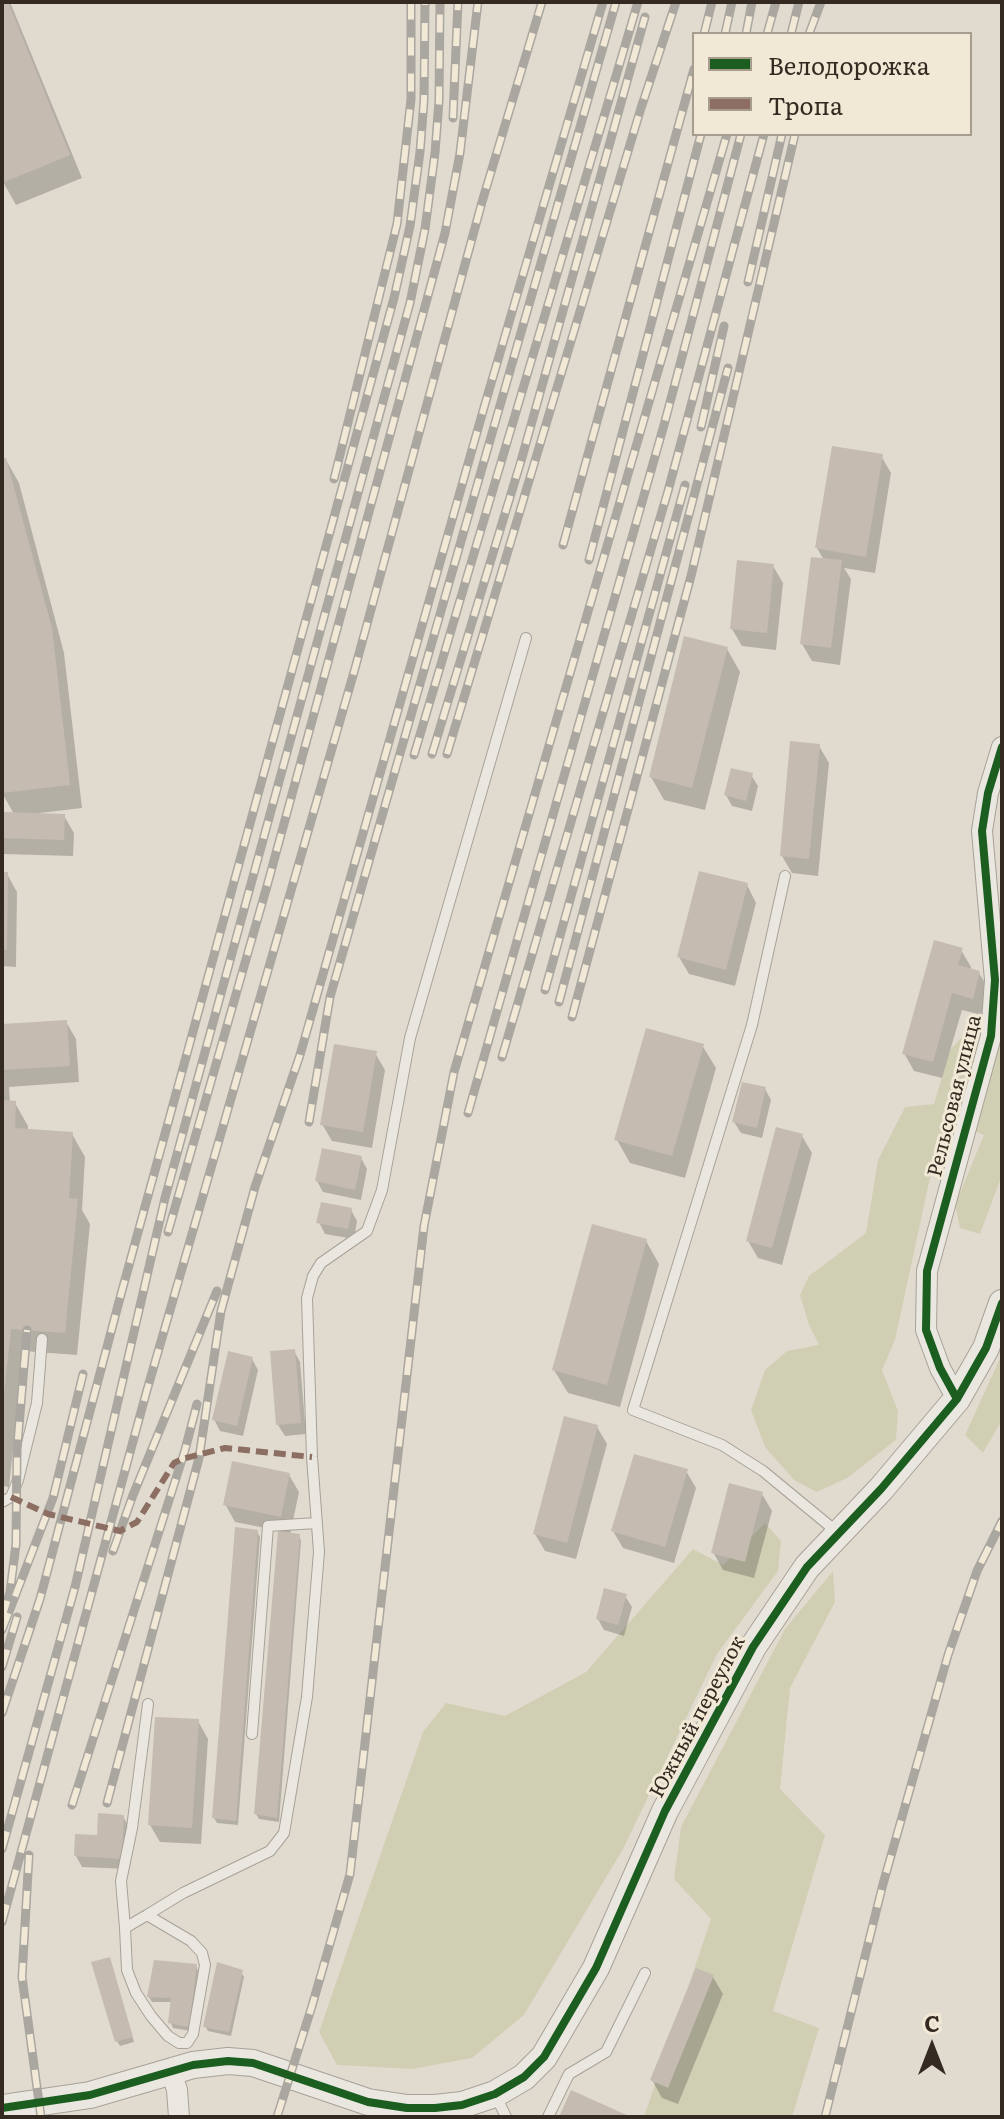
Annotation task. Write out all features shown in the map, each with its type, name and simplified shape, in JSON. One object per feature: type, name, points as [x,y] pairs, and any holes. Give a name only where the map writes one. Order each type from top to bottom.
[{"type":"street","name":"Рельсовая улица","points":[[957,1399],[940,1368],[926,1330],[927,1271],[991,1036],[995,980],[995,894],[982,831],[983,812],[1002,747]]},
{"type":"street","name":"Южный переулок","points":[[2,2108],[90,2095],[184,2060],[253,2063],[368,2102],[382,2110],[501,2106],[544,2057],[596,1968],[665,1811],[753,1647],[807,1567],[881,1489],[957,1399],[986,1348],[1002,1303]]},
{"type":"street","points":[[179,2117],[177,2090],[184,2060]]},
{"type":"lane","points":[[125,1928],[183,1893],[270,1851],[284,1833],[307,1697],[319,1552],[312,1457],[307,1298],[313,1276],[321,1263],[367,1231],[382,1190],[410,1038],[526,638]]},
{"type":"lane","points":[[785,876],[752,1025],[633,1410],[722,1445],[763,1471],[838,1533]]},
{"type":"lane","points":[[2,1502],[11,1497],[18,1480],[37,1403],[42,1339]]},
{"type":"lane","points":[[252,1734],[268,1526],[317,1523]]},
{"type":"lane","points":[[148,1704],[132,1828],[121,1881],[127,1970],[136,1993],[168,2036],[179,2043],[184,2060]]},
{"type":"lane","points":[[147,1915],[191,1941],[202,1953],[205,1965],[193,2034],[184,2060]]},
{"type":"lane","points":[[548,2117],[569,2074],[606,2052],[645,1973]]},
{"type":"green space","points":[[962,1037],[1002,1041],[1002,1175],[980,1234],[960,1228],[955,1205],[984,1135],[958,1124],[939,1136],[895,1340],[882,1370],[898,1411],[896,1440],[847,1478],[817,1492],[794,1480],[765,1447],[751,1410],[765,1370],[787,1351],[819,1345],[800,1295],[809,1276],[866,1233],[878,1160],[905,1107],[934,1104],[950,1050]]},
{"type":"green space","points":[[1002,1354],[1002,1420],[983,1453],[965,1435]]},
{"type":"green space","points":[[765,1523],[781,1541],[778,1571],[717,1654],[623,1849],[524,2015],[472,2058],[412,2069],[337,2065],[319,2032],[423,1732],[446,1703],[505,1716],[586,1672],[693,1549],[723,1565]]},
{"type":"green space","points":[[833,1571],[835,1602],[790,1688],[780,1789],[825,1835],[773,2011],[819,2028],[792,2117],[644,2117],[711,1919],[674,1879],[681,1827],[785,1629]]},
{"type":"building","points":[[2,2],[8,2],[70,155],[2,183]]},
{"type":"building","points":[[832,446],[883,454],[866,557],[815,548]]},
{"type":"building","points":[[6,458],[52,628],[70,785],[2,793],[2,459]]},
{"type":"building","points":[[811,557],[842,560],[831,648],[800,644]]},
{"type":"building","points":[[737,560],[774,564],[767,633],[730,629]]},
{"type":"building","points":[[684,636],[728,647],[692,788],[649,777]]},
{"type":"building","points":[[790,741],[820,744],[809,859],[780,856]]},
{"type":"building","points":[[731,768],[753,773],[746,801],[724,795]]},
{"type":"building","points":[[2,812],[65,814],[64,840],[2,838]]},
{"type":"building","points":[[699,871],[748,883],[726,970],[677,957]]},
{"type":"building","points":[[2,872],[8,872],[7,950],[2,950]]},
{"type":"building","points":[[934,940],[963,948],[958,965],[980,971],[973,999],[952,993],[933,1062],[902,1054]]},
{"type":"building","points":[[67,1020],[70,1066],[2,1070],[2,1024]]},
{"type":"building","points":[[646,1028],[704,1044],[672,1156],[614,1140]]},
{"type":"building","points":[[334,1044],[377,1051],[363,1132],[320,1125]]},
{"type":"building","points":[[742,1082],[766,1087],[757,1128],[732,1122]]},
{"type":"building","points":[[2,1100],[16,1101],[15,1128],[73,1132],[69,1198],[78,1199],[65,1333],[11,1329],[4,1394],[2,1394]]},
{"type":"building","points":[[776,1127],[803,1134],[772,1248],[746,1241]]},
{"type":"building","points":[[322,1148],[362,1156],[355,1190],[315,1181]]},
{"type":"building","points":[[321,1202],[352,1208],[348,1229],[316,1223]]},
{"type":"building","points":[[592,1224],[647,1239],[607,1385],[552,1370]]},
{"type":"building","points":[[295,1349],[301,1423],[276,1425],[270,1351]]},
{"type":"building","points":[[228,1351],[253,1357],[237,1426],[212,1420]]},
{"type":"building","points":[[564,1416],[598,1425],[567,1543],[533,1534]]},
{"type":"building","points":[[634,1454],[688,1469],[665,1547],[611,1531]]},
{"type":"building","points":[[232,1461],[290,1473],[281,1517],[223,1505]]},
{"type":"building","points":[[729,1483],[763,1492],[745,1562],[711,1553]]},
{"type":"building","points":[[235,1527],[258,1530],[236,1821],[212,1818]]},
{"type":"building","points":[[278,1531],[300,1534],[277,1818],[254,1814]]},
{"type":"building","points":[[604,1588],[627,1594],[618,1625],[596,1619]]},
{"type":"building","points":[[155,1717],[199,1719],[192,1828],[148,1825]]},
{"type":"building","points":[[98,1813],[124,1815],[122,1859],[74,1856],[75,1834],[97,1835]]},
{"type":"building","points":[[110,1957],[133,2037],[115,2042],[91,1962]]},
{"type":"building","points":[[154,1960],[197,1964],[189,2027],[168,2023],[171,1998],[147,1997]]},
{"type":"building","points":[[217,1962],[243,1970],[229,2032],[203,2027]]},
{"type":"building","points":[[696,1968],[714,1975],[668,2088],[650,2080]]},
{"type":"building","points":[[571,2090],[631,2117],[559,2117]]},
{"type":"railway","points":[[334,479],[397,224],[411,99],[411,2]]},
{"type":"railway","points":[[2,1713],[40,1599],[394,298],[410,226],[420,152],[425,2]]},
{"type":"railway","points":[[2,1849],[75,1587],[165,1198],[410,303],[425,229],[435,153],[440,2]]},
{"type":"railway","points":[[453,118],[458,2]]},
{"type":"railway","points":[[168,1232],[267,886],[445,233],[460,153],[478,2]]},
{"type":"railway","points":[[2,1922],[147,1390],[354,672],[482,202],[542,2]]},
{"type":"railway","points":[[107,1803],[199,1458],[221,1311],[255,1187],[300,1055],[603,2]]},
{"type":"railway","points":[[309,1122],[330,997],[616,2]]},
{"type":"railway","points":[[414,755],[638,2]]},
{"type":"railway","points":[[447,754],[641,108],[676,2]]},
{"type":"railway","points":[[704,32],[712,2]]},
{"type":"railway","points":[[725,32],[732,2]]},
{"type":"railway","points":[[746,32],[752,2]]},
{"type":"railway","points":[[768,32],[776,2]]},
{"type":"railway","points":[[792,32],[799,2]]},
{"type":"railway","points":[[810,32],[821,2]]},
{"type":"railway","points":[[432,754],[521,461],[645,17]]},
{"type":"railway","points":[[563,545],[692,76]]},
{"type":"railway","points":[[589,560],[700,136]]},
{"type":"railway","points":[[277,2117],[350,1874],[424,1226],[454,1072],[726,136]]},
{"type":"railway","points":[[468,1113],[664,425],[740,136]]},
{"type":"railway","points":[[502,1057],[668,491],[763,136]]},
{"type":"railway","points":[[748,282],[782,136]]},
{"type":"railway","points":[[572,1017],[691,576],[795,136]]},
{"type":"railway","points":[[701,427],[724,326]]},
{"type":"railway","points":[[559,1002],[728,368]]},
{"type":"railway","points":[[545,990],[685,485]]},
{"type":"railway","points":[[113,1551],[217,1291]]},
{"type":"railway","points":[[2,1618],[10,1592],[16,1544],[17,1450],[27,1330]]},
{"type":"railway","points":[[2,1630],[53,1498],[83,1374]]},
{"type":"railway","points":[[72,1805],[197,1404]]},
{"type":"railway","points":[[825,2117],[883,1884],[948,1655],[977,1571],[1002,1521]]},
{"type":"railway","points":[[2,1667],[17,1617]]},
{"type":"railway","points":[[29,1855],[22,1977],[41,2117]]},
{"type":"marked path","points":[[11,1497],[48,1514],[120,1531],[137,1522],[174,1463],[182,1459],[225,1448],[312,1457]]},
{"type":"cycle path","points":[[957,1399],[940,1368],[926,1330],[927,1271],[991,1036],[995,980],[982,831],[988,793],[1002,747]]},
{"type":"cycle path","points":[[2,2108],[90,2095],[193,2065],[228,2061],[253,2063],[368,2102],[407,2108],[462,2105],[495,2094],[524,2077],[544,2057],[596,1968],[665,1811],[753,1647],[807,1567],[881,1489],[957,1399],[986,1348],[1002,1303]]}]
